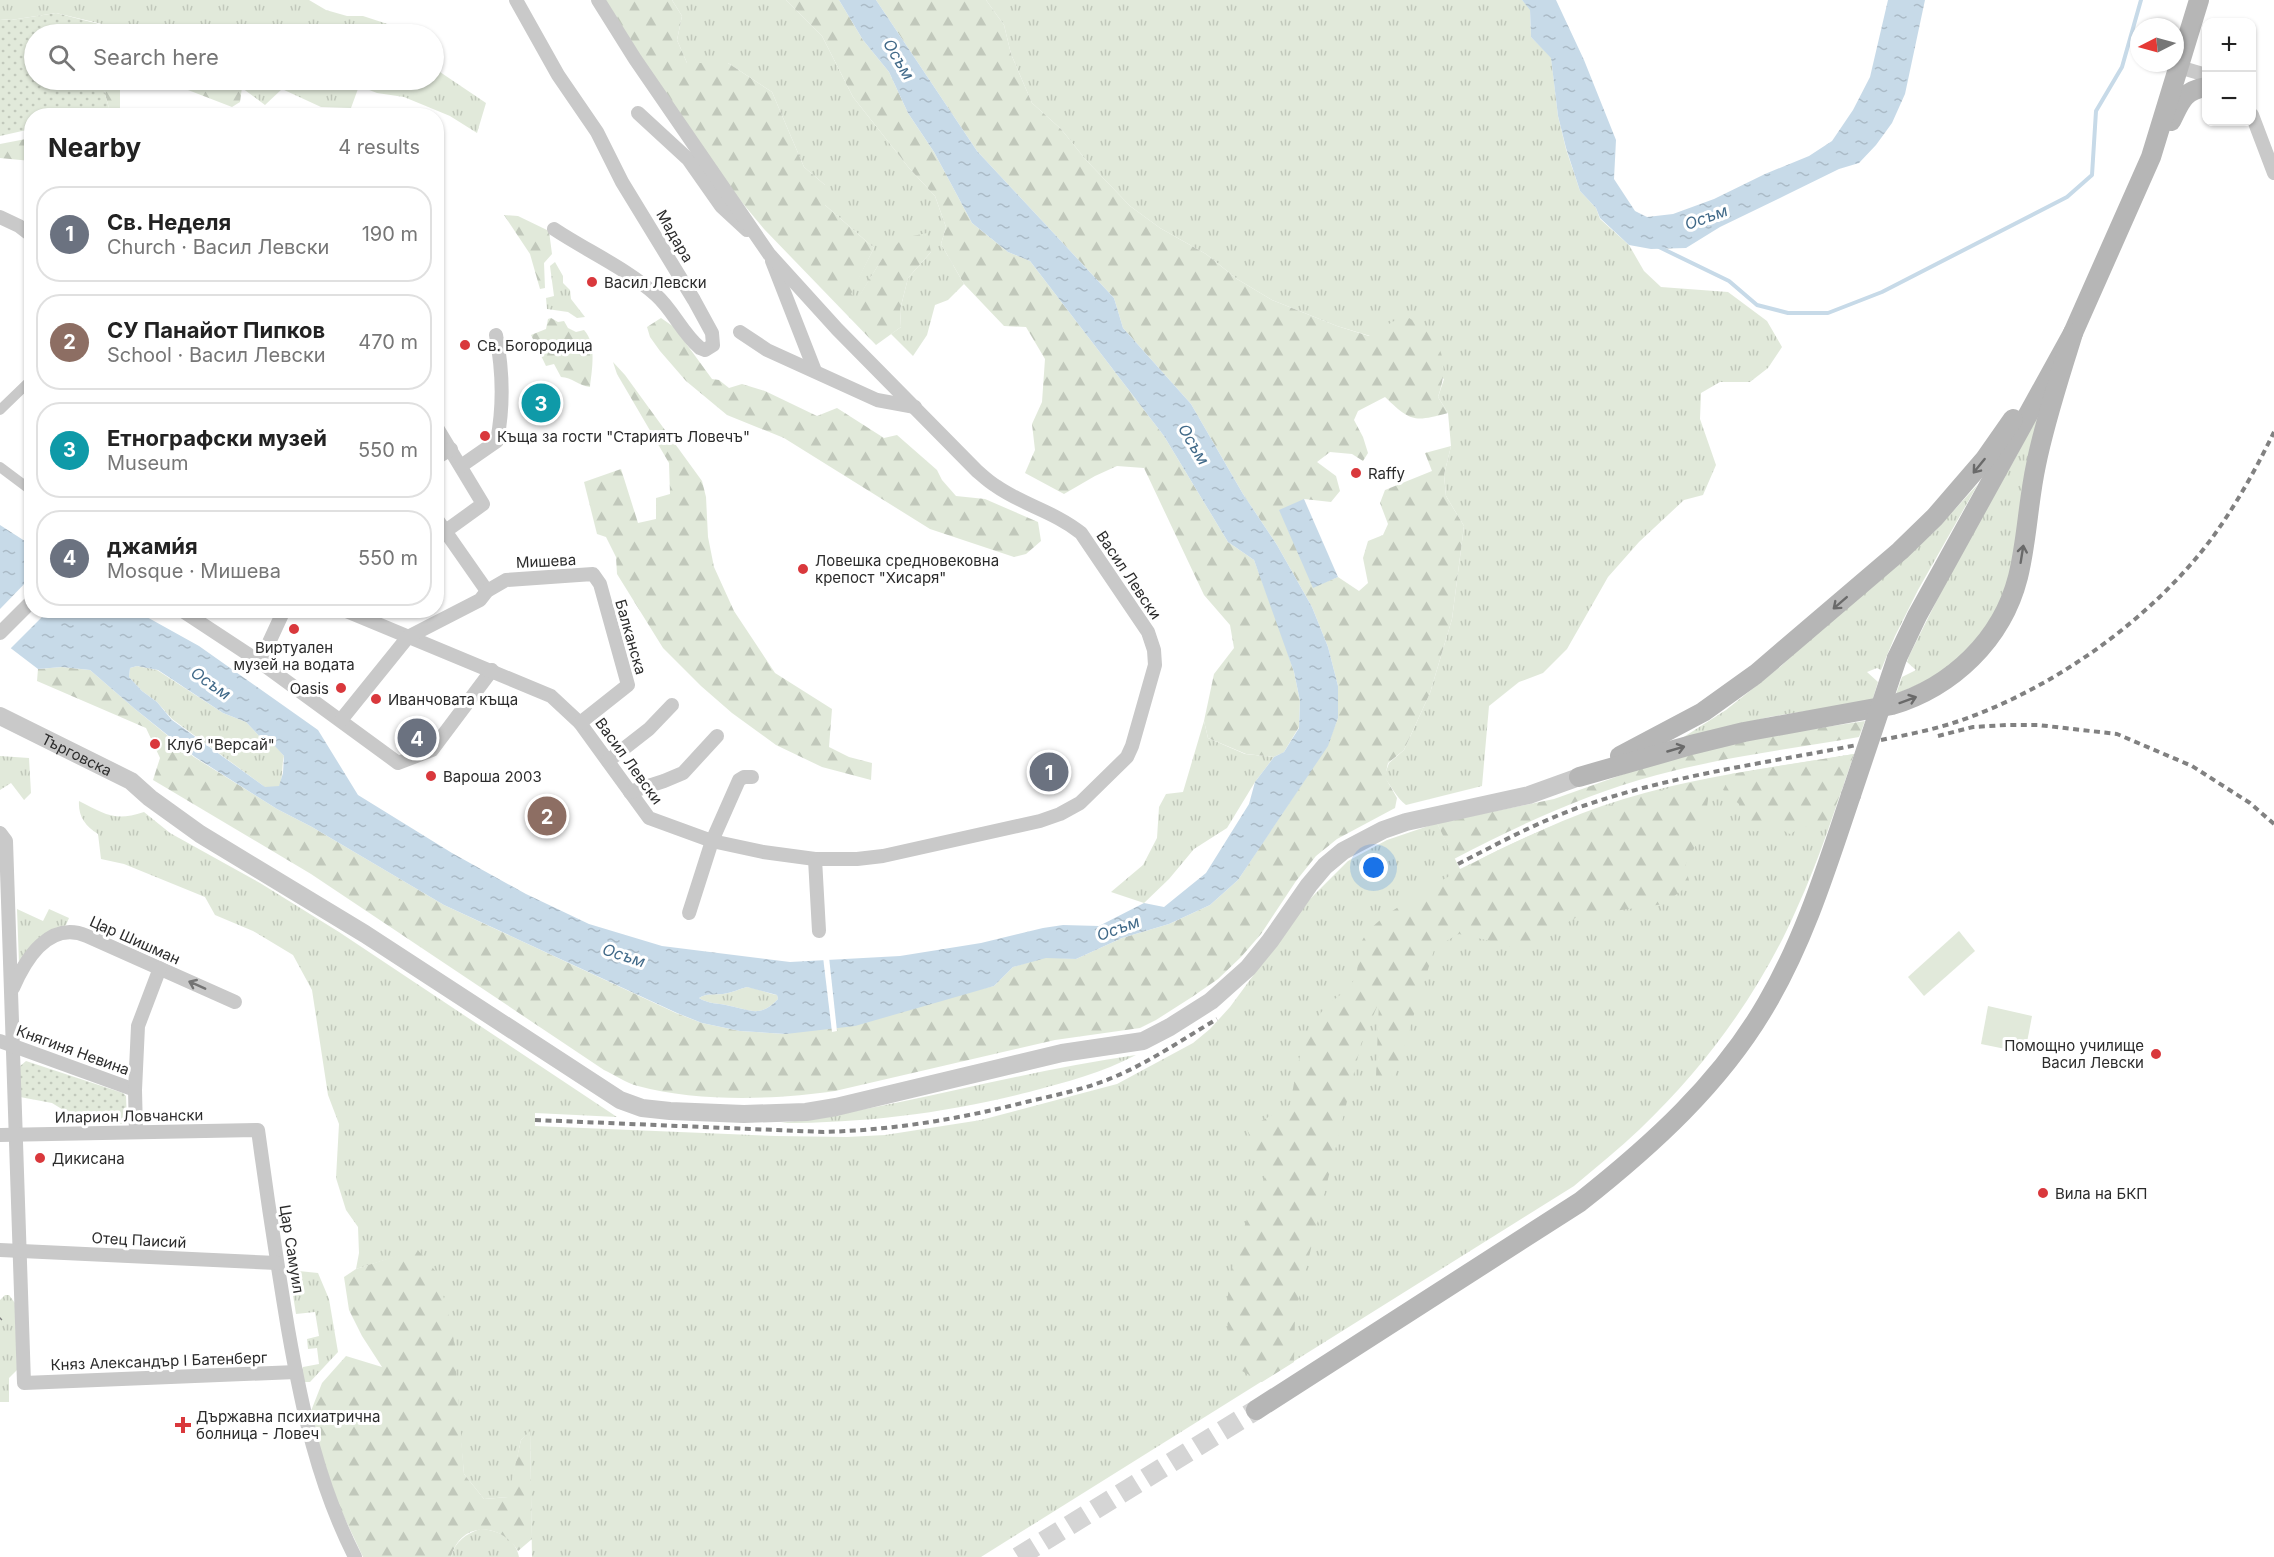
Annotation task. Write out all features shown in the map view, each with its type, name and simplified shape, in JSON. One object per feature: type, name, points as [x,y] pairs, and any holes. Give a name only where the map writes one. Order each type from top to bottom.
[{"type":"main road","points":[[2184,50],[2199,0]]},
{"type":"main road","points":[[2151,157],[2177,72]]},
{"type":"main road","points":[[1256,1410],[1580,1202],[1625,1167],[1708,1085],[1737,1048],[1767,1003],[1800,938],[1819,891],[1897,658],[1917,616],[2073,333],[2151,157],[2186,94],[2202,88]]},
{"type":"main road","points":[[1580,777],[1678,727],[1737,689],[1900,550],[1935,516],[1985,459],[2073,333]]},
{"type":"main road","points":[[1580,777],[1744,732],[1892,705],[1909,700],[1936,687],[1966,664],[2000,622],[2018,578],[2036,464],[2049,411],[2073,333]]},
{"type":"street","name":"Мадара","points":[[516,0],[558,75],[597,132],[622,182],[694,300],[712,333],[713,345],[705,350],[700,348],[672,311],[656,295],[625,272],[554,229]]},
{"type":"street","name":"Васил Левски","points":[[362,618],[551,696],[580,723],[649,818],[712,841],[763,852],[815,859],[857,859],[906,851],[1040,821],[1060,814],[1080,803],[1127,757],[1132,746],[1155,665],[1154,650],[1148,632],[1081,533],[1067,522],[996,487],[977,471],[837,329],[769,254],[635,59],[598,0]]},
{"type":"street","points":[[2184,68],[2202,74]]},
{"type":"street","points":[[638,113],[688,159],[721,206],[769,254],[815,371]]},
{"type":"street","points":[[2256,126],[2274,173]]},
{"type":"street","points":[[0,217],[24,230]]},
{"type":"street","points":[[740,332],[767,350],[877,400],[915,408]]},
{"type":"street","points":[[461,466],[497,441],[502,416],[502,381],[496,335]]},
{"type":"street","points":[[1,406],[24,386]]},
{"type":"street","points":[[444,438],[483,504],[444,532]]},
{"type":"street","points":[[444,453],[451,449]]},
{"type":"street","points":[[0,467],[24,485]]},
{"type":"street","points":[[444,538],[487,591]]},
{"type":"street","name":"Мишева","points":[[342,720],[408,638],[480,600],[487,591],[506,580],[593,574]]},
{"type":"street","name":"Балканска","points":[[580,723],[628,685],[600,584],[593,574]]},
{"type":"street","points":[[0,633],[24,609]]},
{"type":"street","points":[[193,618],[342,720],[398,763],[432,750],[492,670]]},
{"type":"street","points":[[260,662],[280,618]]},
{"type":"street","points":[[608,762],[649,729],[672,705]]},
{"type":"street","name":"Търговска","points":[[0,716],[131,781],[150,798],[208,838],[366,934],[620,1100],[642,1108],[670,1112],[772,1114],[836,1107],[1062,1053],[1143,1041],[1170,1028],[1212,1001],[1240,976],[1270,941],[1309,885],[1324,867],[1343,851],[1374,834],[1406,822],[1529,795],[1580,777]]},
{"type":"street","points":[[630,792],[683,773],[717,736]]},
{"type":"street","points":[[689,913],[712,841],[739,780],[752,777]]},
{"type":"street","points":[[0,833],[6,841],[11,992],[6,1044],[15,1135],[19,1251]]},
{"type":"street","points":[[815,859],[819,931]]},
{"type":"street","name":"Цар Шишман","points":[[11,992],[22,968],[35,950],[48,938],[63,933],[81,933],[235,1002]]},
{"type":"street","points":[[136,1132],[138,1026],[160,968]]},
{"type":"street","name":"Княгиня Невина","points":[[6,1044],[135,1090]]},
{"type":"street","name":"Иларион Ловчански","points":[[0,1135],[258,1130]]},
{"type":"street","name":"Цар Самуил","points":[[258,1130],[277,1263],[308,1435],[338,1525],[355,1557]]},
{"type":"street","name":"Отец Паисий","points":[[0,1250],[277,1263]]},
{"type":"street","name":"Княз Александър I Батенберг","points":[[19,1251],[24,1383],[296,1372]]},
{"type":"green space","points":[[0,0],[309,0],[326,10],[347,16],[363,16],[387,24],[102,24],[56,13],[11,20],[0,19]]},
{"type":"green space","points":[[605,0],[672,0],[682,16],[677,40],[687,63],[728,63],[772,92],[804,167],[825,185],[825,205],[874,248],[851,294],[857,299],[882,259],[903,238],[927,233],[931,252],[908,278],[900,310],[901,327],[876,345],[764,229],[735,194],[644,63]]},
{"type":"green space","points":[[672,0],[786,0],[822,36],[853,97],[909,168],[935,196],[946,227],[941,244],[964,284],[948,300],[935,305],[927,335],[913,356],[891,334],[901,327],[900,310],[908,278],[931,252],[882,259],[857,300],[850,294],[874,248],[825,205],[825,185],[804,167],[772,92],[728,63],[687,63],[677,40],[682,16]]},
{"type":"green space","points":[[786,0],[839,0],[863,40],[889,72],[908,113],[934,152],[972,223],[1008,252],[1030,261],[1164,436],[1228,542],[1254,560],[1281,632],[1294,672],[1300,701],[1299,727],[1284,752],[1274,757],[1246,754],[1208,738],[1204,721],[1214,674],[1234,648],[1230,625],[1204,595],[1144,468],[1117,466],[1064,494],[1025,473],[1035,450],[1032,424],[1042,402],[1045,359],[1026,327],[1004,326],[964,284],[941,244],[946,227],[935,196],[909,168],[853,97],[822,36]]},
{"type":"green space","points":[[876,0],[986,0],[1004,25],[1011,54],[1032,103],[1061,129],[1086,160],[1130,206],[1160,228],[1206,254],[1237,279],[1272,300],[1369,336],[1404,315],[1434,339],[1443,359],[1444,370],[1438,397],[1448,413],[1427,418],[1414,418],[1401,411],[1385,397],[1358,411],[1354,420],[1368,453],[1363,461],[1352,454],[1330,452],[1317,462],[1336,476],[1340,491],[1331,502],[1304,499],[1313,587],[1338,577],[1359,591],[1368,583],[1363,558],[1368,541],[1383,535],[1388,524],[1380,503],[1385,490],[1432,471],[1425,453],[1451,446],[1444,475],[1446,496],[1464,526],[1452,619],[1430,693],[1404,750],[1388,763],[1385,777],[1397,798],[1395,808],[1337,839],[1316,856],[1296,881],[1261,934],[1241,957],[1218,979],[1156,1020],[1140,1028],[1055,1040],[835,1091],[762,1098],[736,1098],[661,1091],[634,1085],[604,1070],[311,874],[153,780],[160,758],[146,728],[37,681],[38,669],[62,667],[90,670],[194,757],[277,809],[312,827],[444,905],[676,1013],[702,1023],[740,1031],[786,1034],[994,986],[1013,967],[1046,957],[1076,959],[1122,938],[1169,924],[1210,905],[1238,880],[1327,746],[1338,718],[1338,686],[1328,647],[1312,607],[1191,404],[1123,328],[1114,298],[977,151]]},
{"type":"green space","points":[[986,0],[1522,0],[1530,9],[1531,37],[1551,57],[1558,116],[1580,191],[1596,208],[1600,219],[1629,245],[1644,271],[1661,287],[1728,292],[1767,321],[1782,347],[1768,368],[1750,382],[1720,382],[1701,393],[1700,419],[1716,465],[1703,495],[1684,500],[1639,542],[1608,577],[1567,649],[1543,673],[1519,682],[1489,706],[1482,786],[1406,805],[1384,777],[1389,763],[1404,750],[1430,693],[1452,619],[1464,526],[1446,496],[1444,475],[1451,446],[1448,413],[1438,397],[1444,379],[1370,336],[1337,326],[1272,300],[1237,279],[1206,254],[1160,228],[1130,206],[1086,160],[1061,129],[1032,103],[1011,54],[1004,25]]},
{"type":"green space","points":[[56,13],[99,24],[24,24],[24,90],[104,90],[109,108],[24,108],[24,131],[0,136],[0,19],[11,20]]},
{"type":"green space","points":[[444,75],[486,103],[477,133],[444,114],[444,108],[431,108],[404,97],[369,90],[444,90]]},
{"type":"green space","points":[[104,90],[120,90],[120,108],[109,108]]},
{"type":"green space","points":[[188,90],[242,90],[240,102],[232,107]]},
{"type":"green space","points":[[245,90],[281,90],[265,105]]},
{"type":"green space","points":[[284,90],[358,90],[351,108],[321,107]]},
{"type":"green space","points":[[24,139],[24,160],[0,158],[0,144]]},
{"type":"green space","points":[[504,215],[518,216],[549,231],[552,254],[544,263],[545,288],[540,289],[530,254]]},
{"type":"green space","points":[[555,262],[563,276],[563,283],[570,290],[571,299],[585,317],[577,318],[568,312],[547,309],[546,298],[554,296],[550,266]]},
{"type":"green space","points":[[551,318],[558,322],[564,321],[568,328],[576,332],[584,330],[588,336],[593,357],[590,387],[561,377],[554,364],[546,366],[531,335],[546,329],[548,319]]},
{"type":"green space","points":[[661,318],[674,327],[712,379],[719,380],[729,388],[742,384],[765,391],[817,416],[837,408],[884,438],[897,435],[937,470],[942,480],[956,496],[985,499],[1038,522],[1041,541],[1026,554],[1014,557],[930,529],[784,438],[727,415],[686,381],[650,337],[647,327]]},
{"type":"green space","points":[[613,362],[625,375],[702,481],[714,567],[734,611],[775,673],[832,709],[829,747],[849,757],[872,763],[871,780],[822,767],[776,745],[732,713],[663,648],[617,574],[616,557],[606,537],[597,534],[584,482],[621,469],[638,523],[656,519],[656,498],[670,494],[669,463],[617,374]]},
{"type":"green space","points":[[2049,385],[2005,594],[1987,627],[1960,657],[1931,679],[1896,694],[1902,677],[1916,670],[1907,662],[1909,656],[1968,538],[2017,455]]},
{"type":"green space","points":[[1978,484],[1918,590],[1881,670],[1877,668],[1867,672],[1878,682],[1872,701],[1769,717],[1679,740],[1726,710],[1781,666],[1831,619],[1935,531]]},
{"type":"green space","points":[[137,666],[157,670],[223,713],[246,722],[264,741],[274,744],[284,756],[279,787],[265,787],[172,719],[129,677],[130,668]]},
{"type":"green space","points":[[1204,721],[1208,738],[1245,754],[1274,757],[1255,782],[1227,828],[1194,849],[1169,879],[1144,903],[1111,892],[1143,865],[1157,838],[1159,807],[1166,794],[1183,792]]},
{"type":"green space","points":[[1865,721],[1859,737],[1707,763],[1604,791],[1528,822],[1454,859],[1437,823],[1554,799],[1655,763],[1707,748]]},
{"type":"green space","points":[[1854,754],[1813,870],[1783,939],[1766,969],[1749,998],[1709,1054],[1664,1105],[1632,1136],[1574,1186],[981,1557],[532,1557],[530,1432],[521,1440],[509,1497],[484,1499],[464,1474],[458,1410],[417,1250],[356,1269],[359,1253],[358,1227],[346,1210],[336,1178],[339,1124],[328,1095],[312,990],[293,955],[253,931],[215,915],[205,897],[124,864],[101,859],[98,834],[83,820],[79,806],[79,801],[103,813],[117,816],[144,812],[170,833],[260,883],[339,932],[617,1117],[535,1113],[535,1126],[847,1137],[885,1135],[981,1120],[1117,1084],[1193,1043],[1210,1029],[1230,1007],[1309,900],[1348,861],[1387,840],[1437,823],[1460,869],[1530,835],[1633,796],[1726,775]]},
{"type":"green space","points":[[1854,754],[1830,822],[1802,827],[1790,834],[1773,825],[1755,832],[1741,826],[1739,804],[1723,790],[1731,774]]},
{"type":"green space","points":[[0,756],[29,758],[31,793],[24,800],[11,783],[0,790]]},
{"type":"green space","points":[[1711,778],[1704,829],[1685,866],[1690,884],[1664,904],[1579,916],[1517,950],[1504,944],[1459,934],[1435,947],[1394,1079],[1382,1086],[1376,1077],[1379,1002],[1361,1044],[1295,1314],[1294,1362],[1262,1382],[1242,1371],[1229,1331],[1227,1302],[1238,1246],[1265,1177],[1247,1129],[1290,1105],[1305,1041],[1317,1018],[1355,978],[1361,944],[1369,931],[1391,912],[1424,891],[1527,837],[1598,809]]},
{"type":"green space","points":[[17,909],[43,921],[49,909],[69,918],[66,925],[19,964]]},
{"type":"green space","points":[[1959,931],[1975,951],[1924,996],[1908,977]]},
{"type":"green space","points":[[747,987],[777,995],[778,999],[766,1009],[750,1011],[699,998],[702,996]]},
{"type":"green space","points":[[1988,1006],[2032,1016],[2025,1053],[1981,1044]]},
{"type":"green space","points":[[1136,1055],[1070,1081],[967,1106],[875,1119],[781,1123],[870,1108]]},
{"type":"green space","points":[[26,1061],[123,1093],[126,1096],[127,1122],[123,1124],[66,1124],[65,1111],[52,1103],[20,1097],[19,1067]]},
{"type":"green space","points":[[417,1249],[437,1273],[453,1332],[464,1474],[484,1499],[508,1497],[521,1440],[530,1431],[532,1539],[518,1551],[501,1535],[481,1530],[463,1537],[456,1545],[451,1557],[363,1557],[338,1504],[309,1416],[322,1383],[346,1356],[382,1367],[349,1310],[344,1277],[356,1269]]},
{"type":"green space","points":[[289,1270],[318,1273],[329,1299],[338,1352],[310,1382],[304,1382],[301,1373],[303,1367],[319,1364],[317,1348],[308,1349],[307,1339],[319,1336],[315,1312],[296,1314]]},
{"type":"green space","points":[[5,1295],[9,1295],[15,1303],[17,1370],[9,1378],[9,1402],[0,1402],[0,1300]]},
{"type":"green space","points":[[480,1529],[494,1531],[505,1536],[514,1545],[519,1557],[451,1557],[455,1547],[462,1539]]},
{"type":"water","name":"Осъм","points":[[839,0],[876,0],[977,151],[1114,298],[1123,328],[1191,404],[1312,607],[1328,647],[1338,686],[1338,718],[1328,746],[1238,880],[1210,905],[1169,924],[1122,938],[1076,959],[1046,958],[1013,967],[994,986],[855,1026],[786,1034],[740,1031],[702,1023],[444,905],[312,827],[277,809],[195,757],[90,670],[62,667],[38,669],[0,640],[0,525],[24,540],[24,618],[149,618],[199,646],[318,730],[358,795],[452,853],[526,894],[589,924],[662,946],[790,962],[900,956],[981,943],[1043,928],[1063,925],[1099,926],[1144,903],[1164,907],[1206,873],[1249,804],[1255,782],[1274,757],[1284,752],[1299,728],[1300,701],[1294,672],[1254,560],[1228,542],[1164,436],[1030,261],[1008,252],[972,223],[934,152],[908,113],[889,72],[863,40]],"holes":[[[137,666],[158,670],[223,713],[246,722],[264,741],[274,745],[284,756],[283,773],[279,786],[265,787],[172,720],[157,702],[129,677],[130,668]],[[747,987],[777,995],[778,999],[772,1005],[760,1011],[750,1011],[699,998]]]},
{"type":"water","name":"Осъм","points":[[1522,0],[1556,0],[1584,60],[1616,140],[1614,179],[1635,211],[1647,217],[1673,214],[1714,199],[1809,156],[1832,141],[1853,110],[1870,77],[1888,0],[1925,0],[1905,94],[1892,123],[1859,163],[1839,169],[1720,227],[1686,248],[1651,249],[1629,245],[1600,218],[1596,208],[1580,191],[1558,116],[1551,58],[1531,37],[1530,10]]},
{"type":"water","points":[[1304,499],[1338,577],[1313,588],[1279,510]]},
{"type":"pier","points":[[24,584],[24,618],[41,618],[9,650],[0,644],[0,609]]},
{"type":"pier","points":[[823,957],[829,957],[837,1031],[832,1032]]},
{"type":"waterway","points":[[1659,247],[1729,281],[1757,305],[1788,313],[1828,313],[1882,292],[2067,197],[2092,175],[2096,111],[2122,67],[2141,0]]},
{"type":"tunnel","points":[[1018,1557],[1256,1410]]},
{"type":"railway","points":[[1881,740],[1947,725],[1992,708],[2063,671],[2130,623],[2188,568],[2212,538],[2245,487],[2274,432]]},
{"type":"railway","points":[[1938,736],[1973,727],[2006,725],[2038,725],[2117,734],[2192,766],[2250,803],[2274,824]]},
{"type":"railway","points":[[1458,864],[1520,832],[1586,805],[1619,795],[1720,770],[1857,745]]},
{"type":"railway","points":[[535,1120],[824,1132],[926,1123],[1001,1108],[1103,1081],[1153,1057],[1217,1019]]},
{"type":"place","name":"Васил Левски","points":[[592,282]]},
{"type":"place","name":"Св. Богородица","points":[[465,345]]},
{"type":"place","name":"Етнографски музей","points":[[541,403]]},
{"type":"place","name":"Къща за гости \"Стариятъ Ловечъ\"","points":[[485,436]]},
{"type":"place","name":"Raffy","points":[[1356,473]]},
{"type":"place","name":"Ловешка средновековна крепост \"Хисаря\"","points":[[803,569]]},
{"type":"place","name":"Виртуален музей на водата","points":[[294,629]]},
{"type":"place","name":"Oasis","points":[[341,688]]},
{"type":"place","name":"Иванчовата къща","points":[[376,699]]},
{"type":"place","name":"джами́я","points":[[417,738]]},
{"type":"place","name":"Клуб \"Версай\"","points":[[155,744]]},
{"type":"place","name":"Св. Неделя","points":[[1049,772]]},
{"type":"place","name":"Вароша 2003","points":[[431,776]]},
{"type":"place","name":"СУ Панайот Пипков","points":[[547,816]]},
{"type":"place","name":"Помощно училище Васил Левски","points":[[2156,1054]]},
{"type":"place","name":"Дикисана","points":[[40,1158]]},
{"type":"place","name":"Вила на БКП","points":[[2043,1193]]},
{"type":"place","name":"Държавна психиатрична болница - Ловеч","points":[[183,1425]]}]
